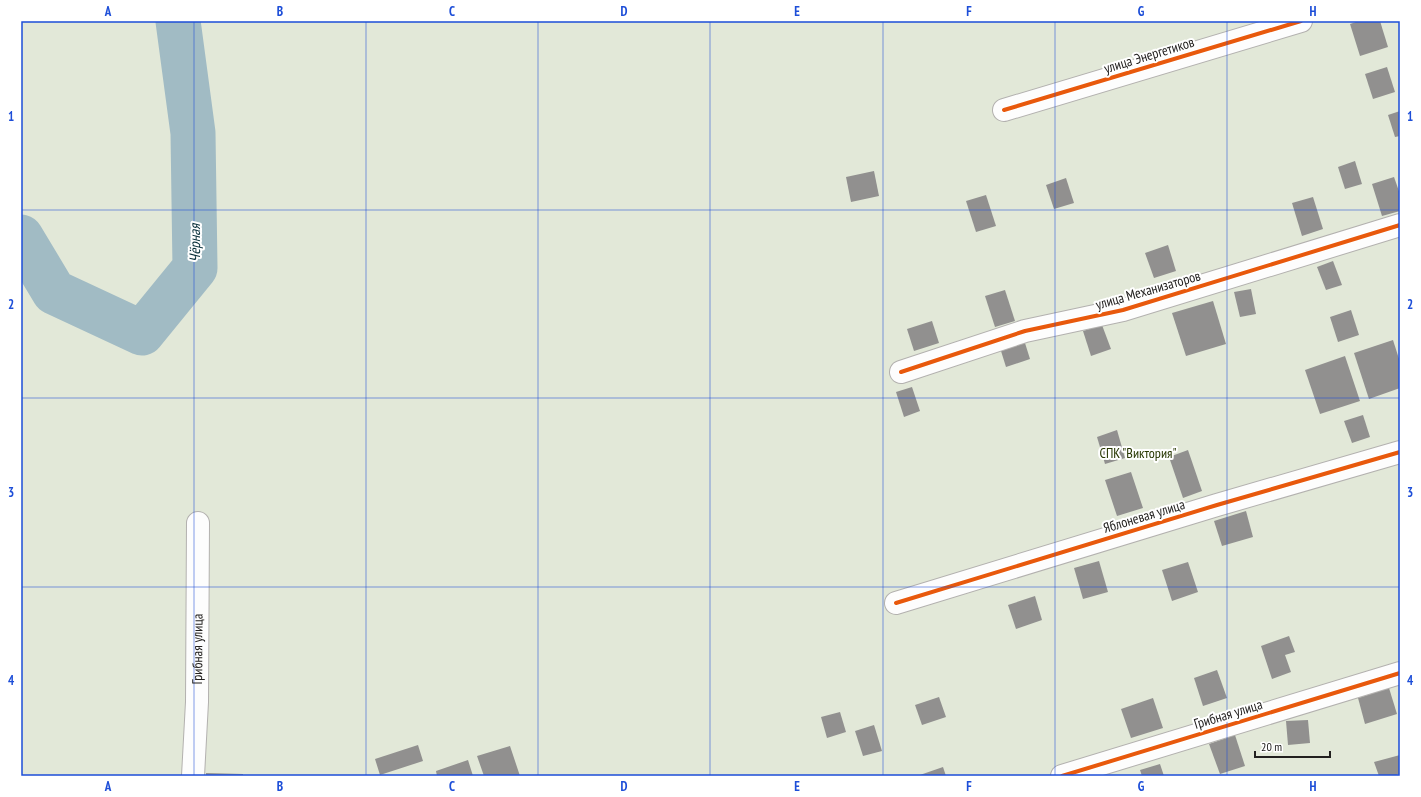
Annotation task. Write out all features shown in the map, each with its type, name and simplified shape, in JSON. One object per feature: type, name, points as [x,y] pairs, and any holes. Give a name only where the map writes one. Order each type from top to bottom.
[{"type":"street","name":"улица Энергетиков","points":[[1004,110],[1301,21]]},
{"type":"street","name":"улица Механизаторов","points":[[901,372],[1025,331],[1123,310],[1400,225]]},
{"type":"street","name":"Яблоневая улица","points":[[896,603],[1400,452]]},
{"type":"street","name":"Грибная улица","points":[[193,776],[198,702],[198,523]]},
{"type":"street","name":"Грибная улица","points":[[1062,776],[1400,673]]},
{"type":"green space","name":"СПК \"Виктория\"","points":[[21,21],[1400,21],[1400,776],[21,776]]},
{"type":"building","points":[[1359,21],[1380,21],[1388,47],[1360,56],[1350,24]]},
{"type":"building","points":[[1387,67],[1395,92],[1373,99],[1365,74]]},
{"type":"building","points":[[1400,111],[1400,136],[1395,137],[1388,115]]},
{"type":"building","points":[[1355,161],[1362,184],[1345,189],[1338,167]]},
{"type":"building","points":[[874,171],[879,196],[851,202],[846,177]]},
{"type":"building","points":[[1394,177],[1400,194],[1400,211],[1382,216],[1372,184]]},
{"type":"building","points":[[1066,178],[1074,203],[1054,209],[1046,185]]},
{"type":"building","points":[[986,195],[996,226],[976,232],[966,201]]},
{"type":"building","points":[[1313,197],[1323,229],[1302,236],[1292,203]]},
{"type":"building","points":[[1168,245],[1176,271],[1154,278],[1145,253]]},
{"type":"building","points":[[1333,261],[1342,285],[1326,290],[1317,267]]},
{"type":"building","points":[[1251,289],[1256,314],[1240,317],[1234,292]]},
{"type":"building","points":[[1005,290],[1015,321],[995,327],[985,296]]},
{"type":"building","points":[[1213,301],[1226,344],[1186,356],[1172,313]]},
{"type":"building","points":[[1351,310],[1359,335],[1338,342],[1330,317]]},
{"type":"building","points":[[932,321],[939,343],[914,351],[907,329]]},
{"type":"building","points":[[1102,325],[1111,349],[1091,356],[1083,331]]},
{"type":"building","points":[[1393,340],[1400,362],[1400,388],[1369,399],[1354,353]]},
{"type":"building","points":[[1025,343],[1030,359],[1006,367],[1001,351]]},
{"type":"building","points":[[1345,356],[1360,401],[1320,414],[1305,370]]},
{"type":"building","points":[[912,387],[920,411],[904,417],[896,392]]},
{"type":"building","points":[[1363,415],[1370,437],[1352,443],[1344,421]]},
{"type":"building","points":[[1117,430],[1125,458],[1105,464],[1097,437]]},
{"type":"building","points":[[1188,450],[1202,491],[1183,498],[1169,457]]},
{"type":"building","points":[[1131,472],[1143,508],[1117,516],[1105,480]]},
{"type":"building","points":[[1246,511],[1253,537],[1222,546],[1214,521]]},
{"type":"building","points":[[1099,561],[1108,592],[1083,599],[1074,568]]},
{"type":"building","points":[[1188,562],[1198,592],[1172,601],[1162,570]]},
{"type":"building","points":[[1035,596],[1042,620],[1016,629],[1008,605]]},
{"type":"building","points":[[1289,636],[1295,652],[1285,655],[1291,672],[1272,679],[1261,646]]},
{"type":"building","points":[[1217,670],[1227,698],[1203,706],[1194,678]]},
{"type":"building","points":[[1389,688],[1397,714],[1365,724],[1358,698]]},
{"type":"building","points":[[939,697],[946,717],[922,725],[915,705]]},
{"type":"building","points":[[1153,698],[1163,728],[1131,738],[1121,709]]},
{"type":"building","points":[[840,712],[846,732],[827,738],[821,717]]},
{"type":"building","points":[[1308,720],[1310,743],[1288,745],[1286,721]]},
{"type":"building","points":[[874,725],[882,751],[863,756],[855,731]]},
{"type":"building","points":[[1235,735],[1245,766],[1220,774],[1209,744]]},
{"type":"building","points":[[418,745],[423,761],[380,775],[375,759]]},
{"type":"building","points":[[510,746],[520,776],[484,776],[477,756]]},
{"type":"building","points":[[1400,755],[1400,774],[1393,776],[1379,776],[1374,762]]},
{"type":"building","points":[[468,760],[473,776],[437,776],[436,771]]},
{"type":"building","points":[[1160,764],[1164,776],[1142,776],[1140,770]]},
{"type":"building","points":[[943,767],[946,776],[917,776]]},
{"type":"building","points":[[206,773],[243,774],[243,776],[206,776]]},
{"type":"waterway","name":"Чёрная","points":[[21,237],[54,292],[142,333],[195,268],[193,133],[178,21]]},
{"type":"cycle path","points":[[1004,110],[1301,21]]},
{"type":"cycle path","points":[[901,372],[1025,331],[1123,310],[1400,225]]},
{"type":"cycle path","points":[[896,603],[1217,505],[1400,452]]},
{"type":"cycle path","points":[[1062,776],[1400,673]]}]
